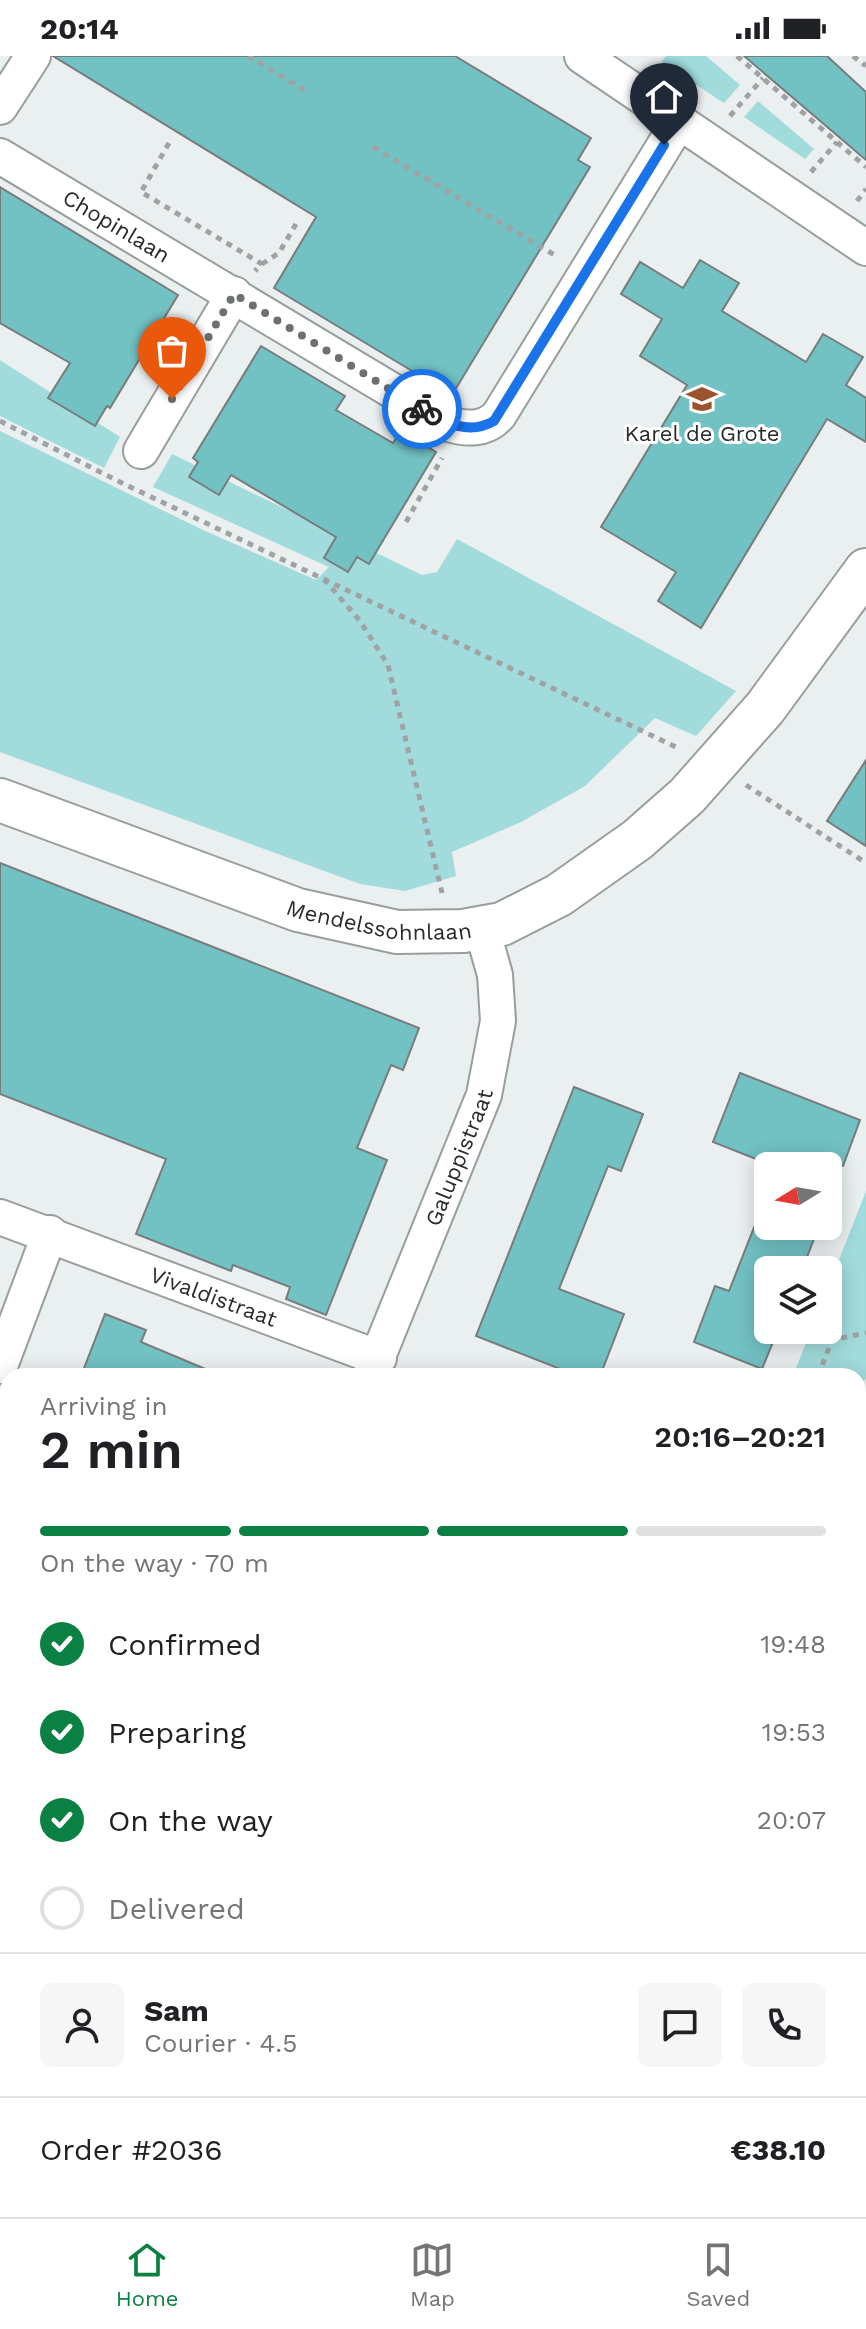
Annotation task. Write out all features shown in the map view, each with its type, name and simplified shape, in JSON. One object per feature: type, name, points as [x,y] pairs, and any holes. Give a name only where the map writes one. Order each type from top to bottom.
[{"type":"street","points":[[0,107],[33,56]]},
{"type":"street","points":[[582,56],[866,248]]},
{"type":"street","points":[[586,273],[680,120]]},
{"type":"street","name":"Chopinlaan","points":[[0,156],[448,424],[473,428],[486,426],[499,415],[586,273]]},
{"type":"street","points":[[141,451],[234,294]]},
{"type":"street","name":"Mendelssohnlaan","points":[[0,800],[298,910],[397,932],[463,930],[521,916],[559,895],[637,840],[687,796],[765,708],[866,570]]},
{"type":"street","name":"Galuppistraat","points":[[375,1367],[484,1095],[498,1021],[495,975],[463,930]]},
{"type":"street","name":"Vivaldistraat","points":[[0,1217],[50,1233],[375,1367]]},
{"type":"street","points":[[0,1366],[50,1233]]},
{"type":"path","points":[[248,56],[306,91]]},
{"type":"path","points":[[737,56],[866,167]]},
{"type":"path","points":[[853,56],[866,66]]},
{"type":"path","points":[[729,116],[763,78]]},
{"type":"path","points":[[809,174],[837,142]]},
{"type":"path","points":[[169,143],[141,192],[262,264]]},
{"type":"path","points":[[373,147],[586,273]]},
{"type":"path","points":[[234,294],[262,264],[279,253],[296,224]]},
{"type":"path","points":[[0,421],[122,483],[321,575],[683,751]]},
{"type":"path","points":[[321,575],[360,621],[388,665],[442,881],[463,930]]},
{"type":"path","points":[[741,782],[866,863]]},
{"type":"path","points":[[821,1368],[832,1340],[866,1333]]},
{"type":"shaded area","points":[[666,56],[706,56],[740,85],[724,103],[661,62]]},
{"type":"shaded area","points":[[758,101],[814,149],[805,159],[744,117]]},
{"type":"shaded area","points":[[0,360],[120,437],[104,468],[0,416]]},
{"type":"shaded area","points":[[0,431],[201,529],[316,580],[329,567],[153,487],[172,454],[422,575],[437,572],[457,539],[736,691],[696,736],[655,718],[585,786],[521,822],[452,852],[456,876],[405,891],[360,884],[0,752]]},
{"type":"shaded area","points":[[866,1191],[866,1368],[796,1368],[806,1344],[842,1344],[841,1256]]},
{"type":"building","points":[[53,56],[455,56],[591,138],[578,160],[590,167],[452,395],[274,288],[316,217]]},
{"type":"building","points":[[744,56],[827,56],[866,92],[866,160]]},
{"type":"building","points":[[0,187],[178,295],[110,408],[107,406],[95,426],[48,398],[70,363],[0,323]]},
{"type":"building","points":[[700,260],[739,283],[722,311],[806,362],[823,334],[863,357],[846,385],[866,398],[866,442],[827,419],[701,628],[658,601],[676,572],[601,527],[687,385],[640,356],[662,319],[621,294],[640,262],[683,288]]},
{"type":"building","points":[[261,346],[345,396],[336,410],[393,443],[401,430],[436,452],[369,564],[357,557],[348,572],[324,558],[336,537],[231,475],[219,495],[189,477],[198,462],[193,458]]},
{"type":"building","points":[[866,760],[866,846],[827,821]]},
{"type":"building","points":[[0,863],[419,1028],[403,1070],[391,1065],[357,1148],[387,1160],[326,1315],[286,1299],[290,1287],[233,1265],[231,1271],[136,1234],[166,1159],[0,1094]]},
{"type":"building","points":[[740,1073],[860,1120],[843,1166],[842,1152],[754,1152],[754,1158],[713,1142]]},
{"type":"building","points":[[574,1087],[643,1114],[621,1171],[608,1166],[559,1289],[624,1314],[603,1368],[558,1368],[476,1336]]},
{"type":"building","points":[[754,1227],[754,1240],[814,1240],[807,1256],[754,1256],[754,1344],[772,1344],[762,1368],[694,1342],[715,1286],[729,1291]]},
{"type":"building","points":[[105,1314],[146,1330],[141,1342],[203,1368],[84,1368]]},
{"type":"way so far","points":[[172,399],[234,294],[422,409]]},
{"type":"place","name":"Karel de Grote","points":[[702,399]]},
{"type":"route","points":[[422,409],[461,428],[486,426],[494,421],[664,145]]}]
